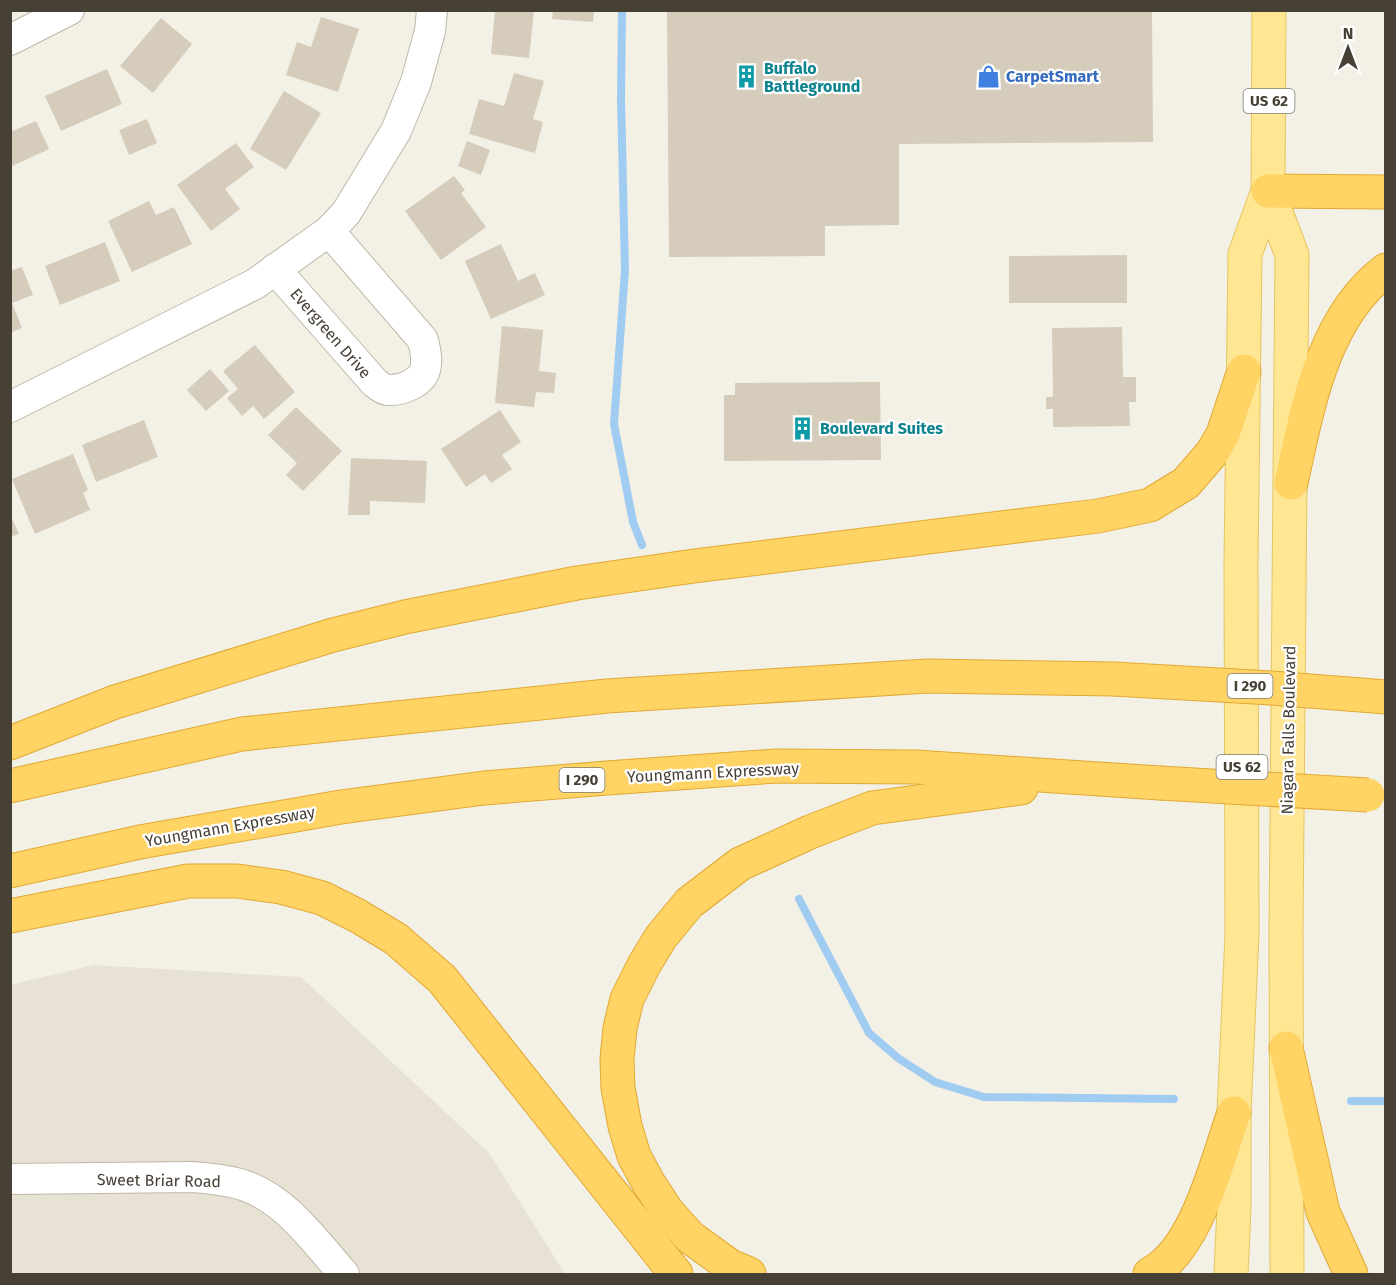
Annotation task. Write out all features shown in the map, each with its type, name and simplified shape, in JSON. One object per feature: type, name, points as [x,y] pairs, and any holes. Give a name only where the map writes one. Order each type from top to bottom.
[{"type":"highway","points":[[1268,191],[1386,192]]},
{"type":"highway","points":[[1291,483],[1308,402],[1319,370],[1340,326],[1358,297],[1386,270]]},
{"type":"highway","points":[[10,743],[115,702],[333,635],[405,616],[589,582],[694,566],[1098,516],[1150,505],[1186,483],[1212,453],[1223,434],[1244,371]]},
{"type":"highway","name":"I 290","points":[[10,786],[242,734],[607,696],[928,676],[1114,679],[1386,697]]},
{"type":"highway","name":"Youngmann Expressway","points":[[10,871],[140,842],[341,807],[484,788],[776,766],[916,767],[1377,796]]},
{"type":"highway","points":[[749,1275],[730,1266],[690,1237],[667,1211],[634,1156],[625,1126],[618,1088],[617,1059],[620,1028],[627,999],[661,937],[689,903],[740,864],[810,832],[872,808],[1090,779]]},
{"type":"highway","points":[[10,916],[188,881],[237,881],[281,887],[322,898],[358,916],[396,939],[442,979],[676,1275]]},
{"type":"highway","points":[[1286,1048],[1323,1212],[1351,1275]]},
{"type":"highway","points":[[1150,1275],[1174,1254],[1198,1217],[1234,1113]]},
{"type":"main road","name":"Niagara Falls Boulevard","points":[[1231,1275],[1234,1113],[1242,934],[1241,562],[1245,254],[1268,191],[1269,10]]},
{"type":"main road","name":"Niagara Falls Boulevard","points":[[1268,191],[1292,255],[1286,1048],[1287,1275]]},
{"type":"street","points":[[10,40],[69,10]]},
{"type":"street","points":[[10,407],[247,288],[329,231],[346,213],[396,131],[416,82],[432,10]]},
{"type":"street","name":"Evergreen Drive","points":[[275,269],[375,383],[386,390],[403,389],[417,381],[425,370],[426,354],[423,340],[329,231]]},
{"type":"street","name":"Sweet Briar Road","points":[[10,1179],[191,1177],[218,1179],[244,1185],[265,1195],[287,1211],[344,1275]]},
{"type":"shaded area","points":[[94,965],[301,977],[489,1153],[565,1274],[11,1274],[10,985]]},
{"type":"building","points":[[495,10],[534,10],[529,58],[491,54]]},
{"type":"building","points":[[553,10],[594,10],[593,22],[552,19]]},
{"type":"building","points":[[667,10],[1152,10],[1153,142],[899,144],[899,225],[825,226],[825,256],[669,257]]},
{"type":"building","points":[[321,17],[359,29],[338,92],[286,75],[297,42],[311,47]]},
{"type":"building","points":[[161,18],[192,44],[153,93],[120,66]]},
{"type":"building","points":[[107,69],[122,104],[61,131],[45,96]]},
{"type":"building","points":[[514,73],[544,81],[533,119],[543,122],[535,153],[469,134],[479,99],[504,106]]},
{"type":"building","points":[[284,91],[321,113],[286,170],[250,149]]},
{"type":"building","points":[[147,119],[157,143],[129,155],[119,130]]},
{"type":"building","points":[[36,121],[49,149],[10,167],[10,127],[13,131]]},
{"type":"building","points":[[467,141],[490,150],[481,175],[458,166]]},
{"type":"building","points":[[236,143],[254,167],[225,189],[240,209],[211,231],[177,185]]},
{"type":"building","points":[[454,176],[465,190],[461,193],[486,227],[441,260],[405,211]]},
{"type":"building","points":[[149,201],[156,215],[174,207],[192,244],[132,272],[108,221]]},
{"type":"building","points":[[105,242],[120,281],[60,305],[45,266]]},
{"type":"building","points":[[501,244],[518,281],[535,273],[545,295],[491,319],[465,261]]},
{"type":"building","points":[[1127,255],[1127,303],[1009,303],[1009,256]]},
{"type":"building","points":[[22,267],[33,295],[12,303],[22,328],[10,333],[10,271]]},
{"type":"building","points":[[502,326],[543,330],[539,371],[556,373],[554,393],[536,392],[534,407],[495,403]]},
{"type":"building","points":[[1122,327],[1123,377],[1136,377],[1136,402],[1129,402],[1130,426],[1053,427],[1053,409],[1046,409],[1046,397],[1053,397],[1052,328]]},
{"type":"building","points":[[255,345],[295,392],[264,419],[253,406],[242,416],[227,398],[238,389],[223,371]]},
{"type":"building","points":[[210,369],[229,391],[206,411],[187,390]]},
{"type":"building","name":"Boulevard Suites","points":[[880,382],[881,460],[724,461],[724,395],[735,395],[735,383]]},
{"type":"building","points":[[296,407],[342,451],[303,491],[286,475],[297,463],[268,435]]},
{"type":"building","points":[[500,410],[521,442],[502,455],[512,469],[491,483],[485,474],[466,487],[441,449]]},
{"type":"building","points":[[144,420],[158,457],[96,482],[82,445]]},
{"type":"building","points":[[73,454],[88,490],[83,493],[90,510],[35,534],[12,479]]},
{"type":"building","points":[[351,458],[427,461],[425,503],[370,501],[370,515],[348,515]]},
{"type":"building","points":[[10,514],[19,534],[10,537]]},
{"type":"waterway","points":[[622,10],[621,99],[625,270],[614,424],[633,522],[642,545]]},
{"type":"waterway","points":[[799,899],[869,1033],[898,1058],[935,1082],[984,1097],[1174,1099]]},
{"type":"waterway","points":[[1351,1101],[1386,1101]]},
{"type":"place","name":"CarpetSmart","points":[[988,76]]},
{"type":"place","name":"Buffalo Battleground","points":[[746,77]]},
{"type":"place","name":"Boulevard Suites","points":[[802,428]]}]
